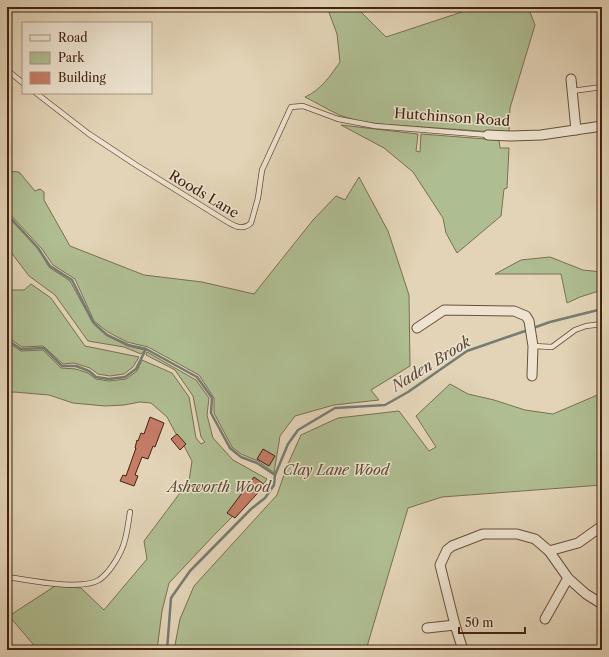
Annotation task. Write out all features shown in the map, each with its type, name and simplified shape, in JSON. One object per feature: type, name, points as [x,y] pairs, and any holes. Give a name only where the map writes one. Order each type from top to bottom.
[{"type":"street","points":[[571,80],[576,130]]},
{"type":"street","name":"Hutchinson Road","points":[[488,135],[541,135],[602,126]]},
{"type":"street","points":[[417,328],[444,310],[514,310],[528,318],[532,332],[532,376]]},
{"type":"street","points":[[549,551],[578,543],[602,526]]},
{"type":"street","points":[[463,650],[440,565],[447,550],[452,546],[483,534],[516,534],[535,539],[549,551],[568,578],[586,594],[602,604]]},
{"type":"street","points":[[545,619],[568,578]]},
{"type":"street","points":[[427,628],[455,625]]},
{"type":"lane","points":[[7,70],[22,82]]},
{"type":"lane","points":[[572,91],[602,87]]},
{"type":"lane","name":"Roods Lane","points":[[37,94],[88,134],[226,221],[241,228],[248,226],[251,223],[258,198],[262,170],[291,107],[303,106]]},
{"type":"lane","name":"Hutchinson Road","points":[[303,106],[338,118],[375,126],[488,135]]},
{"type":"lane","points":[[533,346],[552,348],[575,330],[586,326],[602,324]]},
{"type":"lane","points":[[7,577],[82,585],[99,580],[121,552],[125,541],[130,512]]},
{"type":"green space","points":[[327,7],[356,7],[386,37],[477,7],[528,7],[535,25],[510,108],[509,133],[379,124],[358,121],[339,115],[305,97],[321,86],[340,62],[337,34]]},
{"type":"green space","points":[[341,125],[418,134],[416,151],[420,152],[421,134],[499,140],[500,148],[509,148],[507,188],[504,189],[501,216],[457,253],[446,233],[443,218],[413,172],[384,148]]},
{"type":"green space","points":[[7,171],[19,172],[35,191],[40,189],[44,192],[44,200],[70,246],[144,275],[202,282],[254,294],[313,220],[336,196],[345,200],[359,177],[388,231],[409,295],[410,366],[371,390],[379,400],[334,405],[295,416],[280,436],[274,473],[258,461],[241,454],[232,447],[214,413],[214,398],[199,375],[148,347],[127,342],[108,332],[94,321],[75,279],[53,265],[42,249],[7,211]]},
{"type":"green space","points":[[7,216],[38,248],[49,267],[70,281],[93,323],[107,335],[128,346],[145,350],[141,354],[124,347],[88,341],[55,295],[29,276],[7,247]]},
{"type":"green space","points":[[550,257],[583,270],[602,272],[602,290],[567,303],[561,274],[495,274],[521,260]]},
{"type":"green space","points":[[31,284],[51,298],[85,346],[139,357],[133,367],[124,374],[110,376],[98,374],[90,368],[74,363],[63,364],[43,346],[22,347],[7,337],[7,290],[24,290]]},
{"type":"green space","name":"Ashworth Wood","points":[[7,342],[21,351],[43,350],[61,368],[76,369],[88,373],[96,379],[109,381],[126,379],[137,371],[142,360],[172,373],[189,397],[196,438],[201,444],[205,442],[201,437],[193,396],[175,370],[146,355],[147,352],[196,380],[209,398],[207,415],[213,438],[233,460],[267,479],[261,488],[169,583],[162,611],[157,650],[38,650],[9,616],[55,586],[81,588],[104,610],[147,559],[144,541],[189,481],[192,461],[167,417],[151,403],[140,402],[105,406],[73,403],[49,395],[14,392],[7,393]]},
{"type":"green space","name":"Clay Lane Wood","points":[[450,384],[468,394],[494,400],[525,410],[553,414],[602,393],[602,485],[442,497],[408,508],[366,650],[174,650],[180,619],[194,586],[277,495],[287,466],[301,435],[338,418],[399,411],[429,451],[436,447],[416,416]]},
{"type":"building","points":[[150,417],[164,423],[155,447],[153,446],[148,459],[142,457],[135,475],[138,476],[134,486],[120,481],[123,475],[126,476],[136,448],[137,440],[138,441],[141,433],[144,434]]},
{"type":"building","points":[[177,434],[186,444],[180,450],[171,439]]},
{"type":"building","points":[[263,449],[275,456],[269,466],[257,459]]},
{"type":"building","points":[[254,477],[265,485],[235,518],[227,513]]},
{"type":"waterway","points":[[7,214],[38,248],[50,266],[72,280],[93,322],[97,326],[107,335],[128,345],[146,349],[197,377],[212,398],[211,413],[230,448],[241,457],[257,463],[275,475]]},
{"type":"waterway","name":"Naden Brook","points":[[533,328],[550,322],[602,309]]},
{"type":"waterway","name":"Naden Brook","points":[[167,650],[171,598],[190,571],[251,509],[265,498],[274,485],[275,475],[288,444],[298,430],[335,408],[385,405],[408,392],[467,351],[528,330]]},
{"type":"waterway","points":[[7,340],[21,349],[44,348],[62,366],[76,366],[89,371],[96,377],[109,379],[125,377],[136,369],[146,349]]}]
